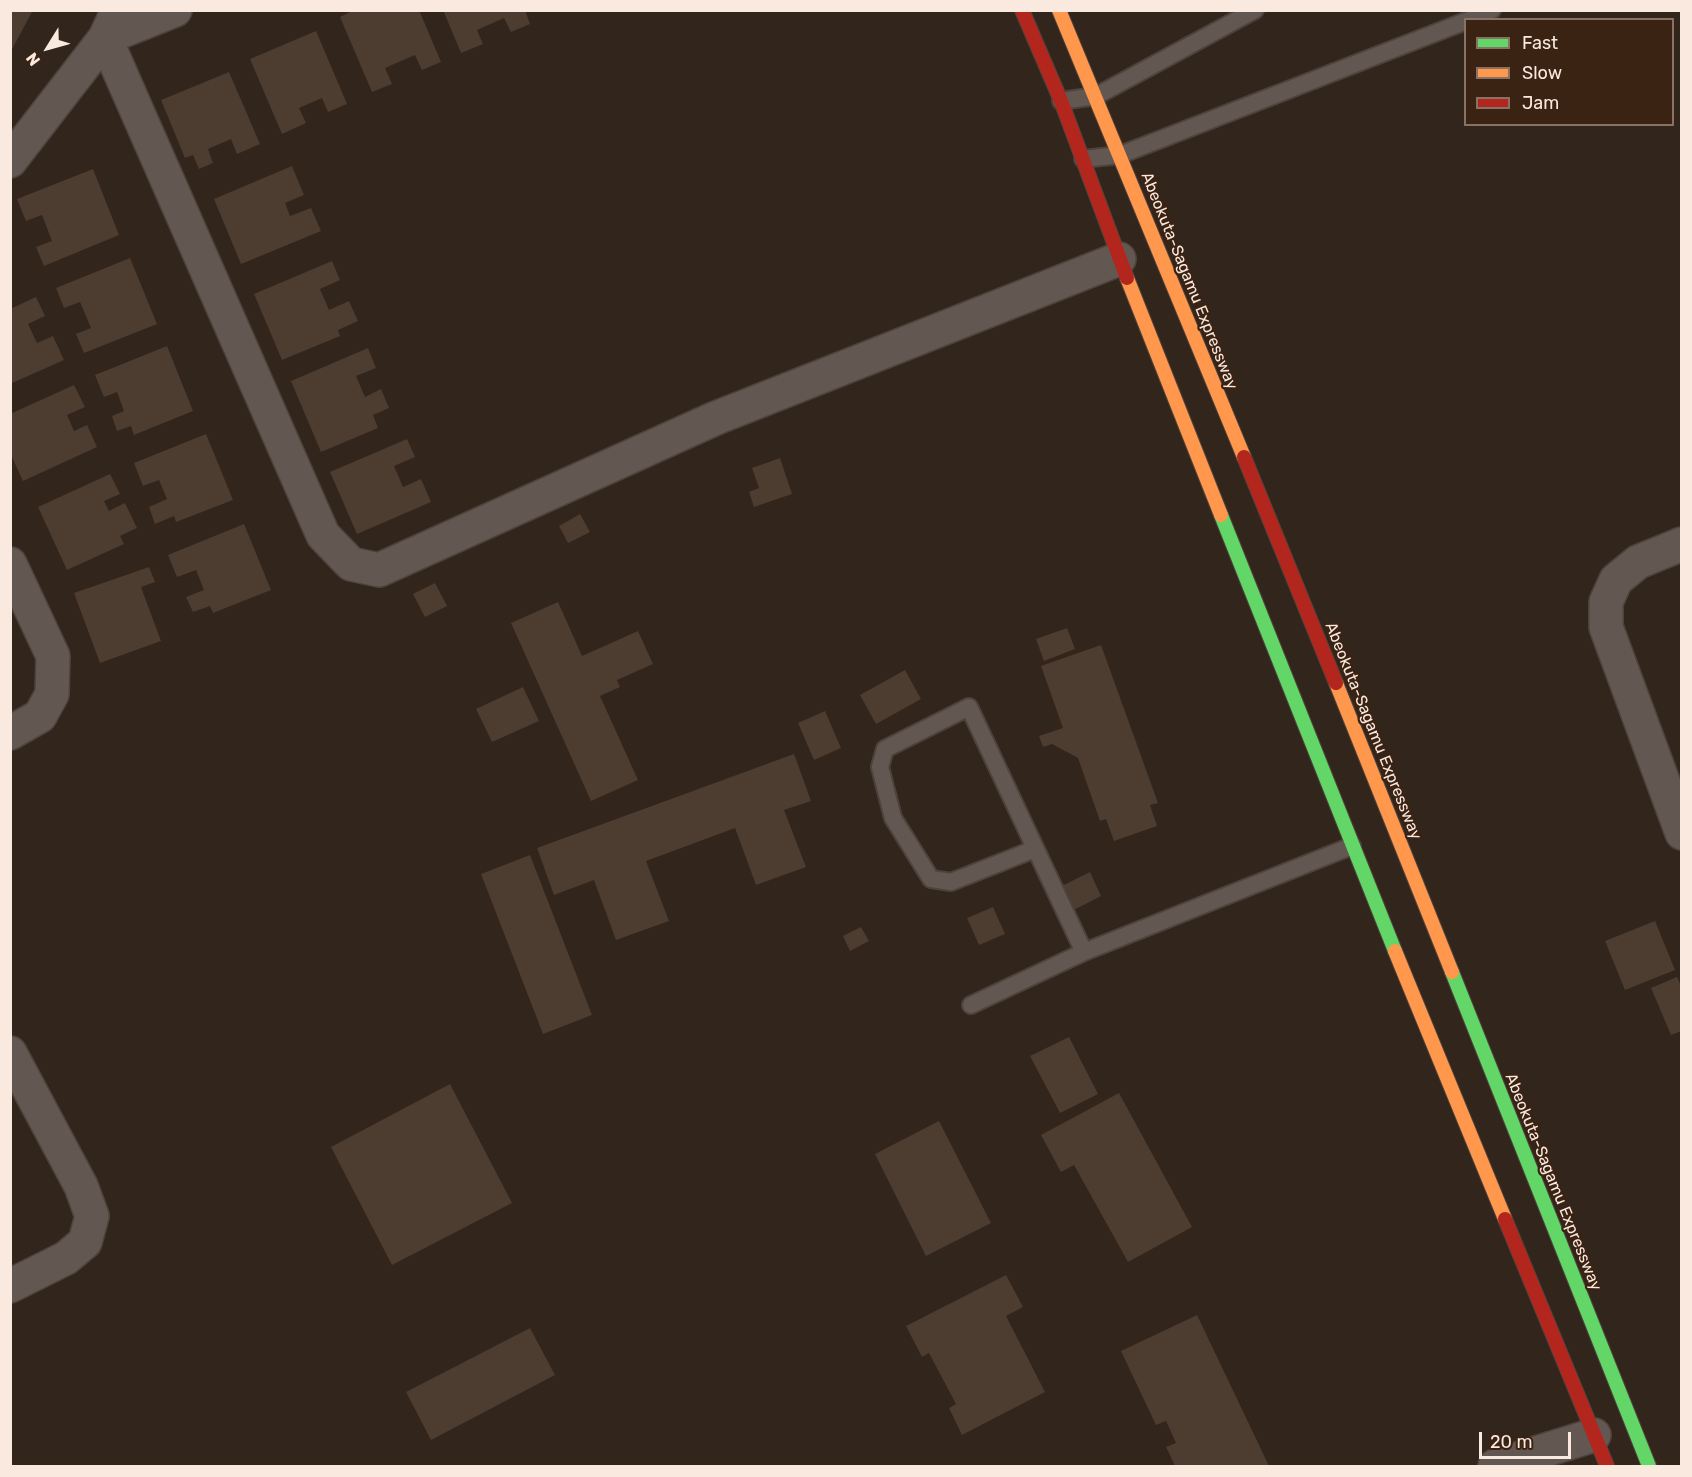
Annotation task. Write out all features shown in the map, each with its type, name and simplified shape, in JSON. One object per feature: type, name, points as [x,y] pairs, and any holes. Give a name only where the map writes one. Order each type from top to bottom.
[{"type":"highway","points":[[1022,10],[1061,101],[1119,259],[1352,846],[1607,1467]]},
{"type":"highway","name":"Abeokuta-Sagamu Expressway","points":[[1059,10],[1342,698],[1649,1467]]},
{"type":"street","points":[[10,161],[111,24],[175,10]]},
{"type":"street","points":[[111,24],[323,535],[351,564],[379,570],[716,418],[1119,259]]},
{"type":"street","points":[[1682,543],[1638,562],[1616,580],[1606,602],[1606,627],[1682,833]]},
{"type":"street","points":[[10,564],[52,656],[52,694],[40,716],[10,734]]},
{"type":"street","points":[[10,1053],[81,1185],[92,1216],[85,1242],[66,1258],[10,1286]]},
{"type":"street","points":[[1495,1467],[1594,1435]]},
{"type":"lane","points":[[1061,101],[1096,96],[1255,10]]},
{"type":"lane","points":[[1472,18],[1492,10]]},
{"type":"lane","points":[[1083,159],[1120,155],[1464,21]]},
{"type":"lane","points":[[1035,849],[951,882],[931,879],[893,818],[880,767],[885,749],[969,707],[1084,952]]},
{"type":"lane","points":[[971,1005],[1084,952],[1352,846]]},
{"type":"building","points":[[10,10],[33,10],[10,53]]},
{"type":"building","points":[[354,10],[419,10],[441,62],[422,70],[415,55],[385,68],[392,84],[372,92],[340,17]]},
{"type":"building","points":[[443,10],[525,10],[530,24],[511,32],[504,18],[477,30],[483,44],[461,53]]},
{"type":"building","points":[[316,31],[347,104],[328,112],[322,98],[299,108],[306,123],[282,134],[250,59]]},
{"type":"building","points":[[229,72],[260,144],[237,154],[231,139],[208,149],[213,163],[199,169],[193,155],[185,158],[161,100]]},
{"type":"building","points":[[292,166],[304,195],[285,203],[290,216],[311,208],[321,231],[241,264],[214,199]]},
{"type":"building","points":[[93,169],[119,235],[44,266],[36,247],[52,241],[42,215],[26,221],[17,199]]},
{"type":"building","points":[[130,258],[157,324],[84,353],[76,334],[91,328],[80,302],[64,308],[56,288]]},
{"type":"building","points":[[332,261],[340,280],[320,289],[329,310],[349,301],[358,321],[338,330],[340,336],[282,360],[254,294]]},
{"type":"building","points":[[36,297],[45,316],[28,324],[37,343],[53,336],[64,360],[10,384],[10,309]]},
{"type":"building","points":[[167,346],[193,411],[134,435],[131,426],[117,431],[112,416],[124,411],[117,392],[104,397],[95,375]]},
{"type":"building","points":[[368,348],[376,368],[356,376],[365,397],[381,389],[389,408],[373,415],[378,428],[321,452],[291,381]]},
{"type":"building","points":[[74,385],[85,407],[67,415],[74,431],[87,425],[97,447],[23,481],[10,453],[10,414]]},
{"type":"building","points":[[206,434],[233,500],[176,522],[174,516],[155,524],[149,507],[167,499],[159,480],[143,486],[134,463]]},
{"type":"building","points":[[407,439],[415,457],[394,466],[403,487],[421,479],[431,502],[357,534],[330,472]]},
{"type":"building","points":[[780,458],[792,494],[754,507],[749,492],[759,488],[752,468]]},
{"type":"building","points":[[110,474],[120,494],[104,501],[109,511],[125,503],[137,528],[120,536],[124,544],[67,570],[38,507]]},
{"type":"building","points":[[580,514],[590,532],[568,543],[559,526]]},
{"type":"building","points":[[244,524],[271,590],[213,613],[210,606],[193,612],[186,597],[204,590],[196,570],[177,577],[168,555]]},
{"type":"building","points":[[149,567],[155,582],[141,587],[161,641],[100,663],[74,593]]},
{"type":"building","points":[[435,583],[447,606],[425,617],[413,594]]},
{"type":"building","points":[[558,602],[582,656],[638,631],[653,664],[617,680],[620,687],[600,696],[638,780],[591,801],[511,623]]},
{"type":"building","points":[[1067,628],[1075,649],[1044,661],[1036,639]]},
{"type":"building","points":[[1101,645],[1158,803],[1150,805],[1157,826],[1114,841],[1106,819],[1100,821],[1078,758],[1052,744],[1043,747],[1039,736],[1063,728],[1041,666]]},
{"type":"building","points":[[905,670],[921,699],[876,724],[860,695]]},
{"type":"building","points":[[523,687],[539,721],[492,742],[476,709]]},
{"type":"building","points":[[825,711],[841,748],[814,760],[798,723]]},
{"type":"building","points":[[794,754],[811,801],[784,810],[806,867],[756,885],[735,828],[646,861],[669,921],[616,940],[594,880],[554,895],[537,848]]},
{"type":"building","points":[[530,855],[592,1015],[543,1034],[481,874]]},
{"type":"building","points":[[1090,872],[1101,896],[1070,912],[1058,888]]},
{"type":"building","points":[[993,907],[1005,934],[979,945],[967,918]]},
{"type":"building","points":[[1655,921],[1675,970],[1625,990],[1605,941]]},
{"type":"building","points":[[861,927],[869,941],[850,951],[843,936]]},
{"type":"building","points":[[1677,977],[1682,988],[1682,1031],[1671,1035],[1651,988]]},
{"type":"building","points":[[1069,1037],[1098,1094],[1060,1113],[1030,1056]]},
{"type":"building","points":[[450,1084],[512,1203],[392,1265],[331,1147]]},
{"type":"building","points":[[1119,1093],[1192,1227],[1128,1262],[1074,1165],[1061,1172],[1041,1135]]},
{"type":"building","points":[[939,1121],[991,1223],[926,1256],[875,1154]]},
{"type":"building","points":[[1006,1275],[1023,1307],[1006,1316],[1045,1392],[962,1435],[949,1408],[956,1404],[929,1353],[922,1357],[906,1326]]},
{"type":"building","points":[[1197,1315],[1269,1466],[1175,1466],[1166,1447],[1176,1443],[1166,1421],[1156,1425],[1121,1351]]},
{"type":"building","points":[[530,1328],[555,1375],[431,1440],[406,1392]]},
{"type":"traffic: fast","points":[[1221,515],[1395,951]]},
{"type":"traffic: fast","points":[[1452,972],[1649,1466]]},
{"type":"traffic: slow","points":[[1059,10],[1244,457]]},
{"type":"traffic: slow","points":[[1127,278],[1221,515]]},
{"type":"traffic: slow","points":[[1336,683],[1452,972]]},
{"type":"traffic: slow","points":[[1395,951],[1505,1219]]},
{"type":"traffic: jam","points":[[1022,10],[1061,101],[1127,278]]},
{"type":"traffic: jam","points":[[1244,457],[1336,683]]},
{"type":"traffic: jam","points":[[1505,1219],[1607,1466]]}]
